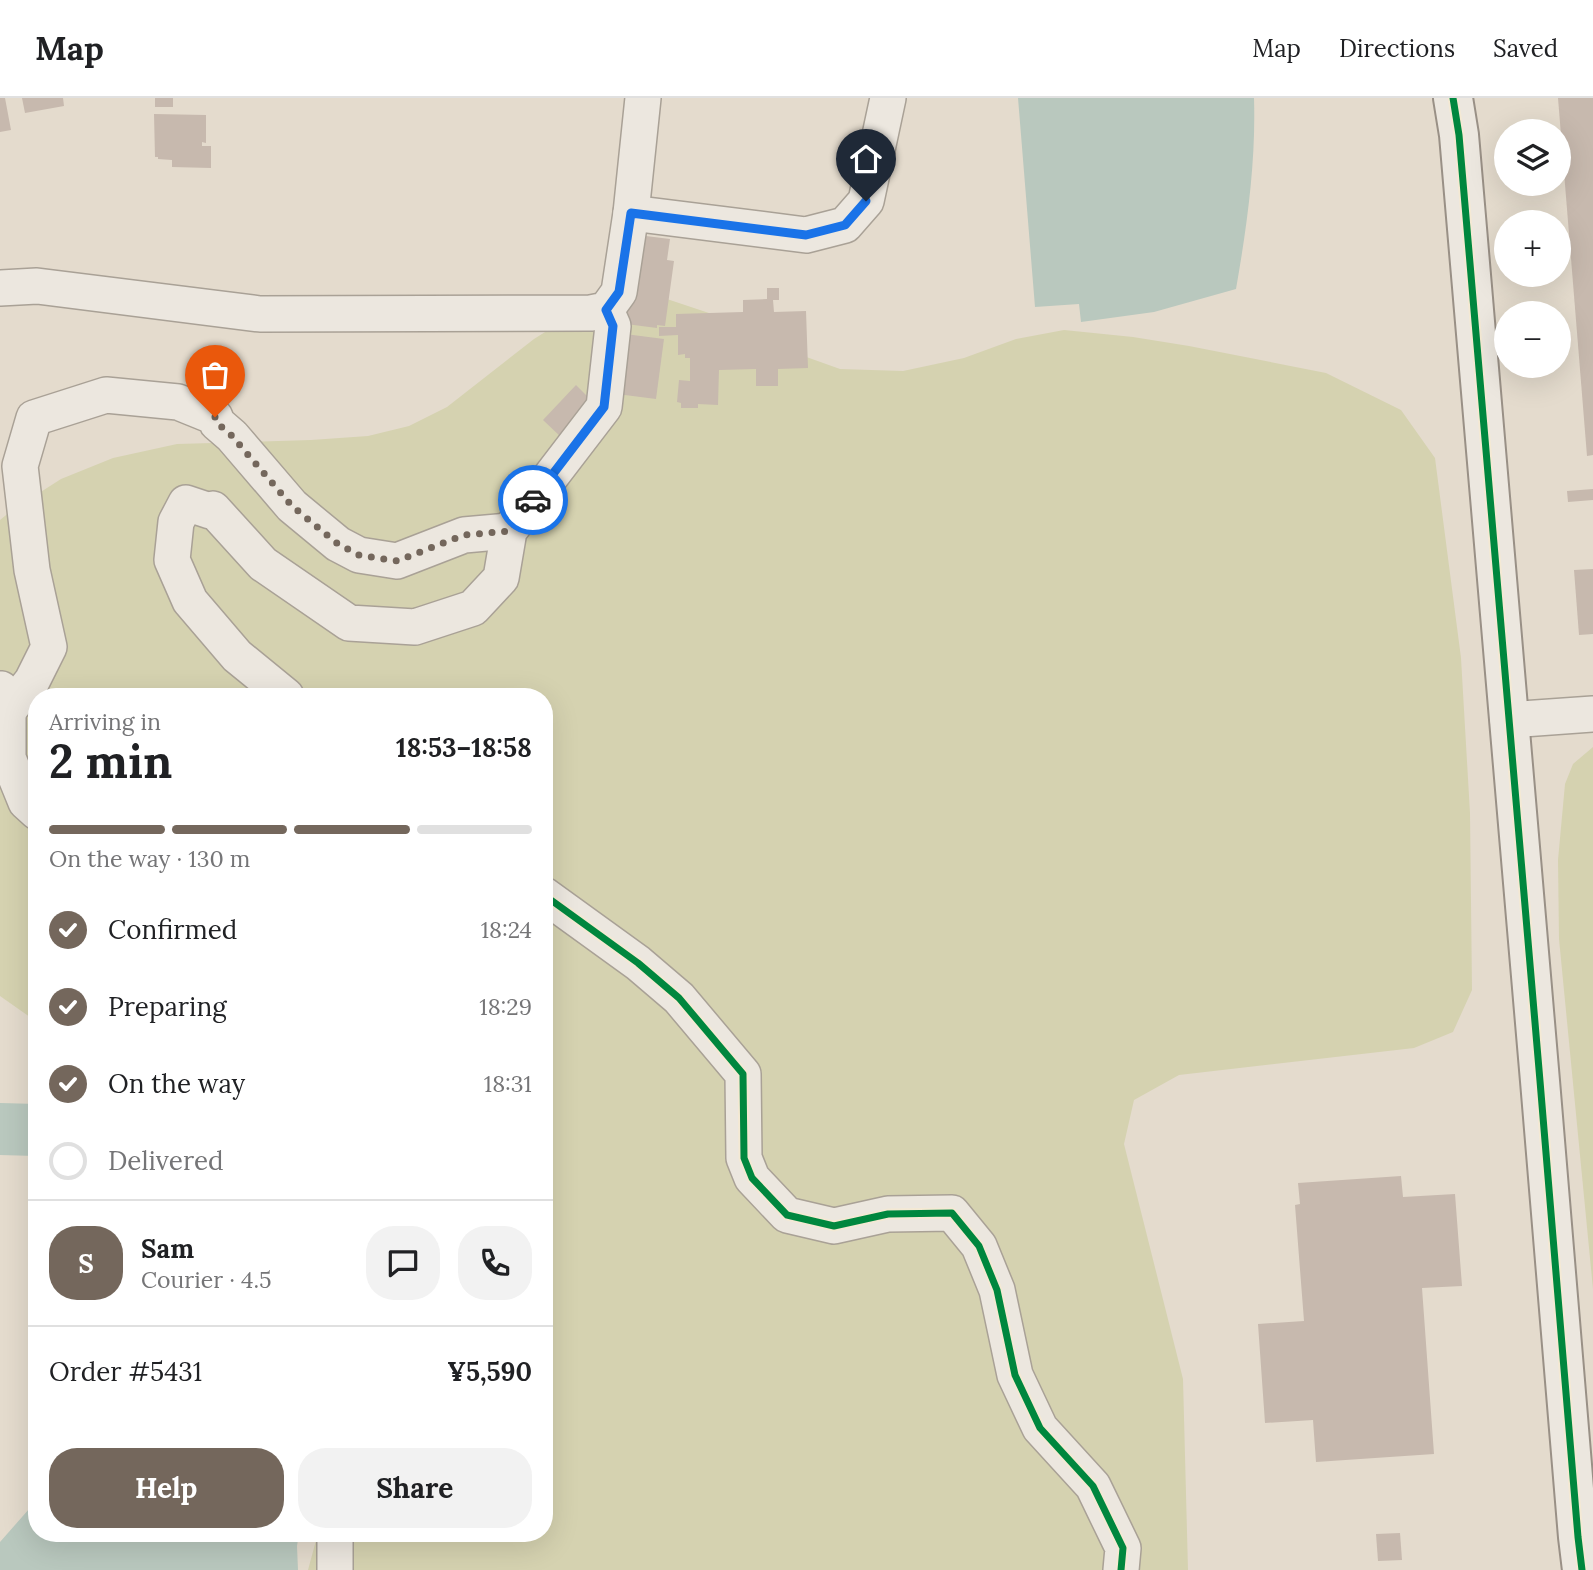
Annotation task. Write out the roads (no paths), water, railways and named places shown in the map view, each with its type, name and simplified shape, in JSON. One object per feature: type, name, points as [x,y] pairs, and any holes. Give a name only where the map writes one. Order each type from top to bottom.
[{"type":"street","points":[[0,288],[37,286],[260,314],[590,313],[606,310],[619,292],[631,213],[643,98]]},
{"type":"street","points":[[631,213],[806,235],[845,225],[866,201],[888,98]]},
{"type":"street","points":[[1453,98],[1459,135],[1582,1570]]},
{"type":"street","points":[[276,688],[237,656],[190,601],[172,560],[176,522],[186,503],[210,511],[214,509],[263,564],[349,623],[415,627],[473,608],[501,578],[509,531],[604,407],[613,326],[606,310]]},
{"type":"street","points":[[28,804],[8,758],[4,699],[32,681],[49,647],[32,570],[20,466],[34,418],[106,395],[178,402],[215,417],[217,423],[232,436],[292,506],[338,544],[359,555],[397,561],[464,535],[509,531]]},
{"type":"street","points":[[1508,720],[1593,714]]},
{"type":"street","points":[[553,901],[638,962],[679,998],[743,1074],[744,1158],[752,1178],[788,1215],[834,1226],[888,1214],[952,1213],[979,1246],[997,1290],[1015,1375],[1020,1386],[1041,1428],[1093,1486],[1122,1548],[1121,1570]]},
{"type":"street","points":[[335,1542],[335,1570]]},
{"type":"waterway","points":[[0,1129],[28,1130]]}]
